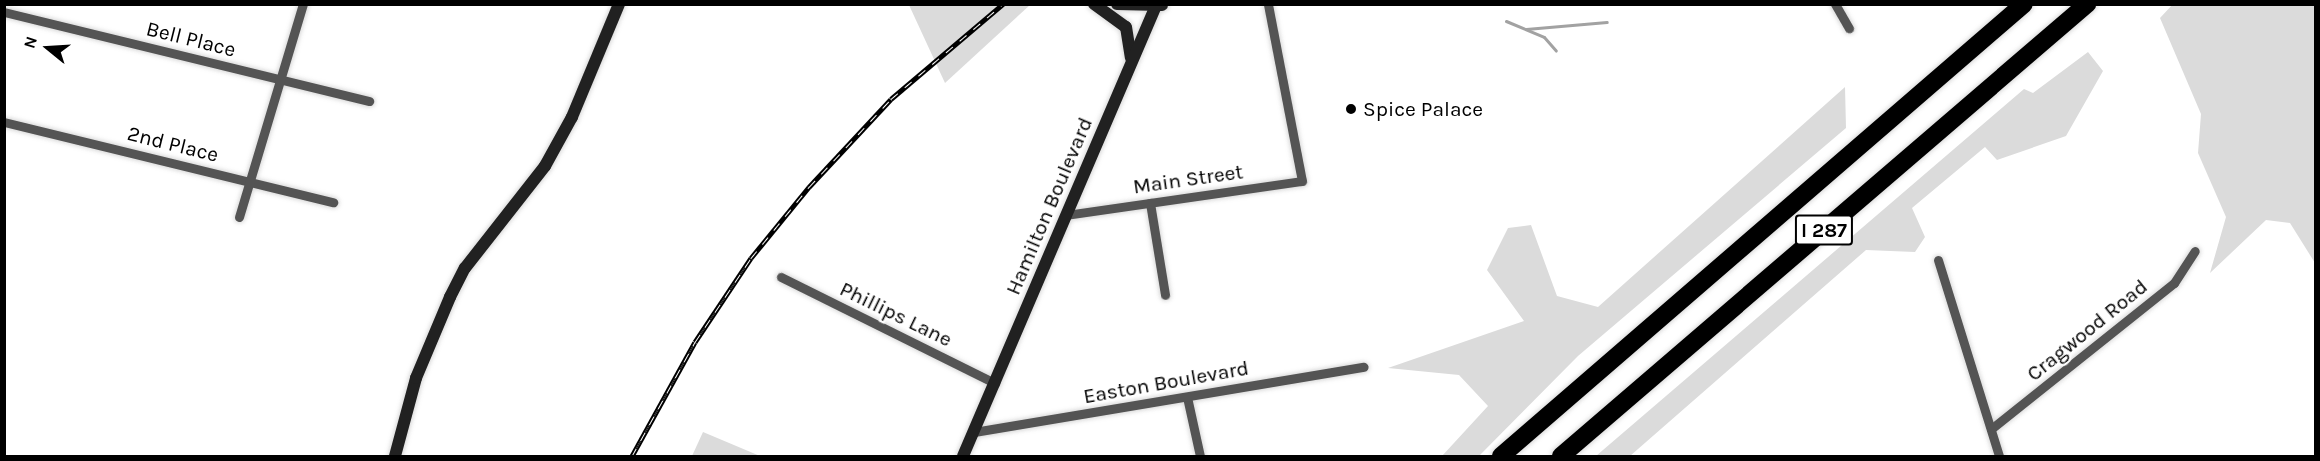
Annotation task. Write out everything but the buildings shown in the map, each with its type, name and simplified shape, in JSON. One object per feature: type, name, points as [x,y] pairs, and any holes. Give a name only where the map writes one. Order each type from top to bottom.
[{"type":"highway","name":"I 287","points":[[1501,456],[2024,4]]},
{"type":"highway","name":"I 287","points":[[1561,456],[2088,4]]},
{"type":"street","points":[[239,217],[303,4]]},
{"type":"street","points":[[395,456],[417,378],[450,297],[465,268],[545,166],[619,4]]},
{"type":"street","points":[[1094,4],[1126,27],[1131,64]]},
{"type":"street","name":"Hamilton Boulevard","points":[[963,456],[1131,64],[1159,6],[1117,4]]},
{"type":"street","name":"Main Street","points":[[1066,215],[1302,181],[1297,167],[1268,4]]},
{"type":"street","points":[[1834,4],[1849,28]]},
{"type":"street","name":"Bell Place","points":[[4,12],[369,101]]},
{"type":"street","name":"2nd Place","points":[[4,122],[333,202]]},
{"type":"street","points":[[1150,203],[1165,295]]},
{"type":"street","name":"Cragwood Road","points":[[1991,429],[2174,283],[2195,251]]},
{"type":"street","points":[[1938,260],[2000,456]]},
{"type":"street","name":"Phillips Lane","points":[[781,277],[995,383]]},
{"type":"street","name":"Easton Boulevard","points":[[974,432],[1364,366]]},
{"type":"street","points":[[1187,397],[1200,456]]},
{"type":"shaded area","points":[[2173,4],[2315,5],[2315,263],[2290,223],[2266,220],[2210,273],[2226,217],[2198,153],[2201,114],[2160,18]]},
{"type":"shaded area","points":[[909,5],[1030,5],[945,83]]},
{"type":"shaded area","points":[[2088,52],[2103,71],[2066,136],[1997,160],[1985,147],[1912,208],[1925,237],[1915,252],[1866,250],[1630,456],[1596,456],[2024,89],[2033,93]]},
{"type":"shaded area","points":[[1845,87],[1846,128],[1578,356],[1479,456],[1442,456],[1488,406],[1459,375],[1388,368],[1524,321],[1487,270],[1508,228],[1531,225],[1557,296],[1598,307]]},
{"type":"shaded area","points":[[703,432],[760,456],[692,456]]},
{"type":"waterway","points":[[1506,21],[1544,37],[1556,51]]},
{"type":"waterway","points":[[1526,29],[1607,22]]},
{"type":"railway","points":[[632,456],[695,342],[751,258],[809,187],[891,99],[1003,4]]},
{"type":"place","name":"Spice Palace","points":[[1351,109]]}]
